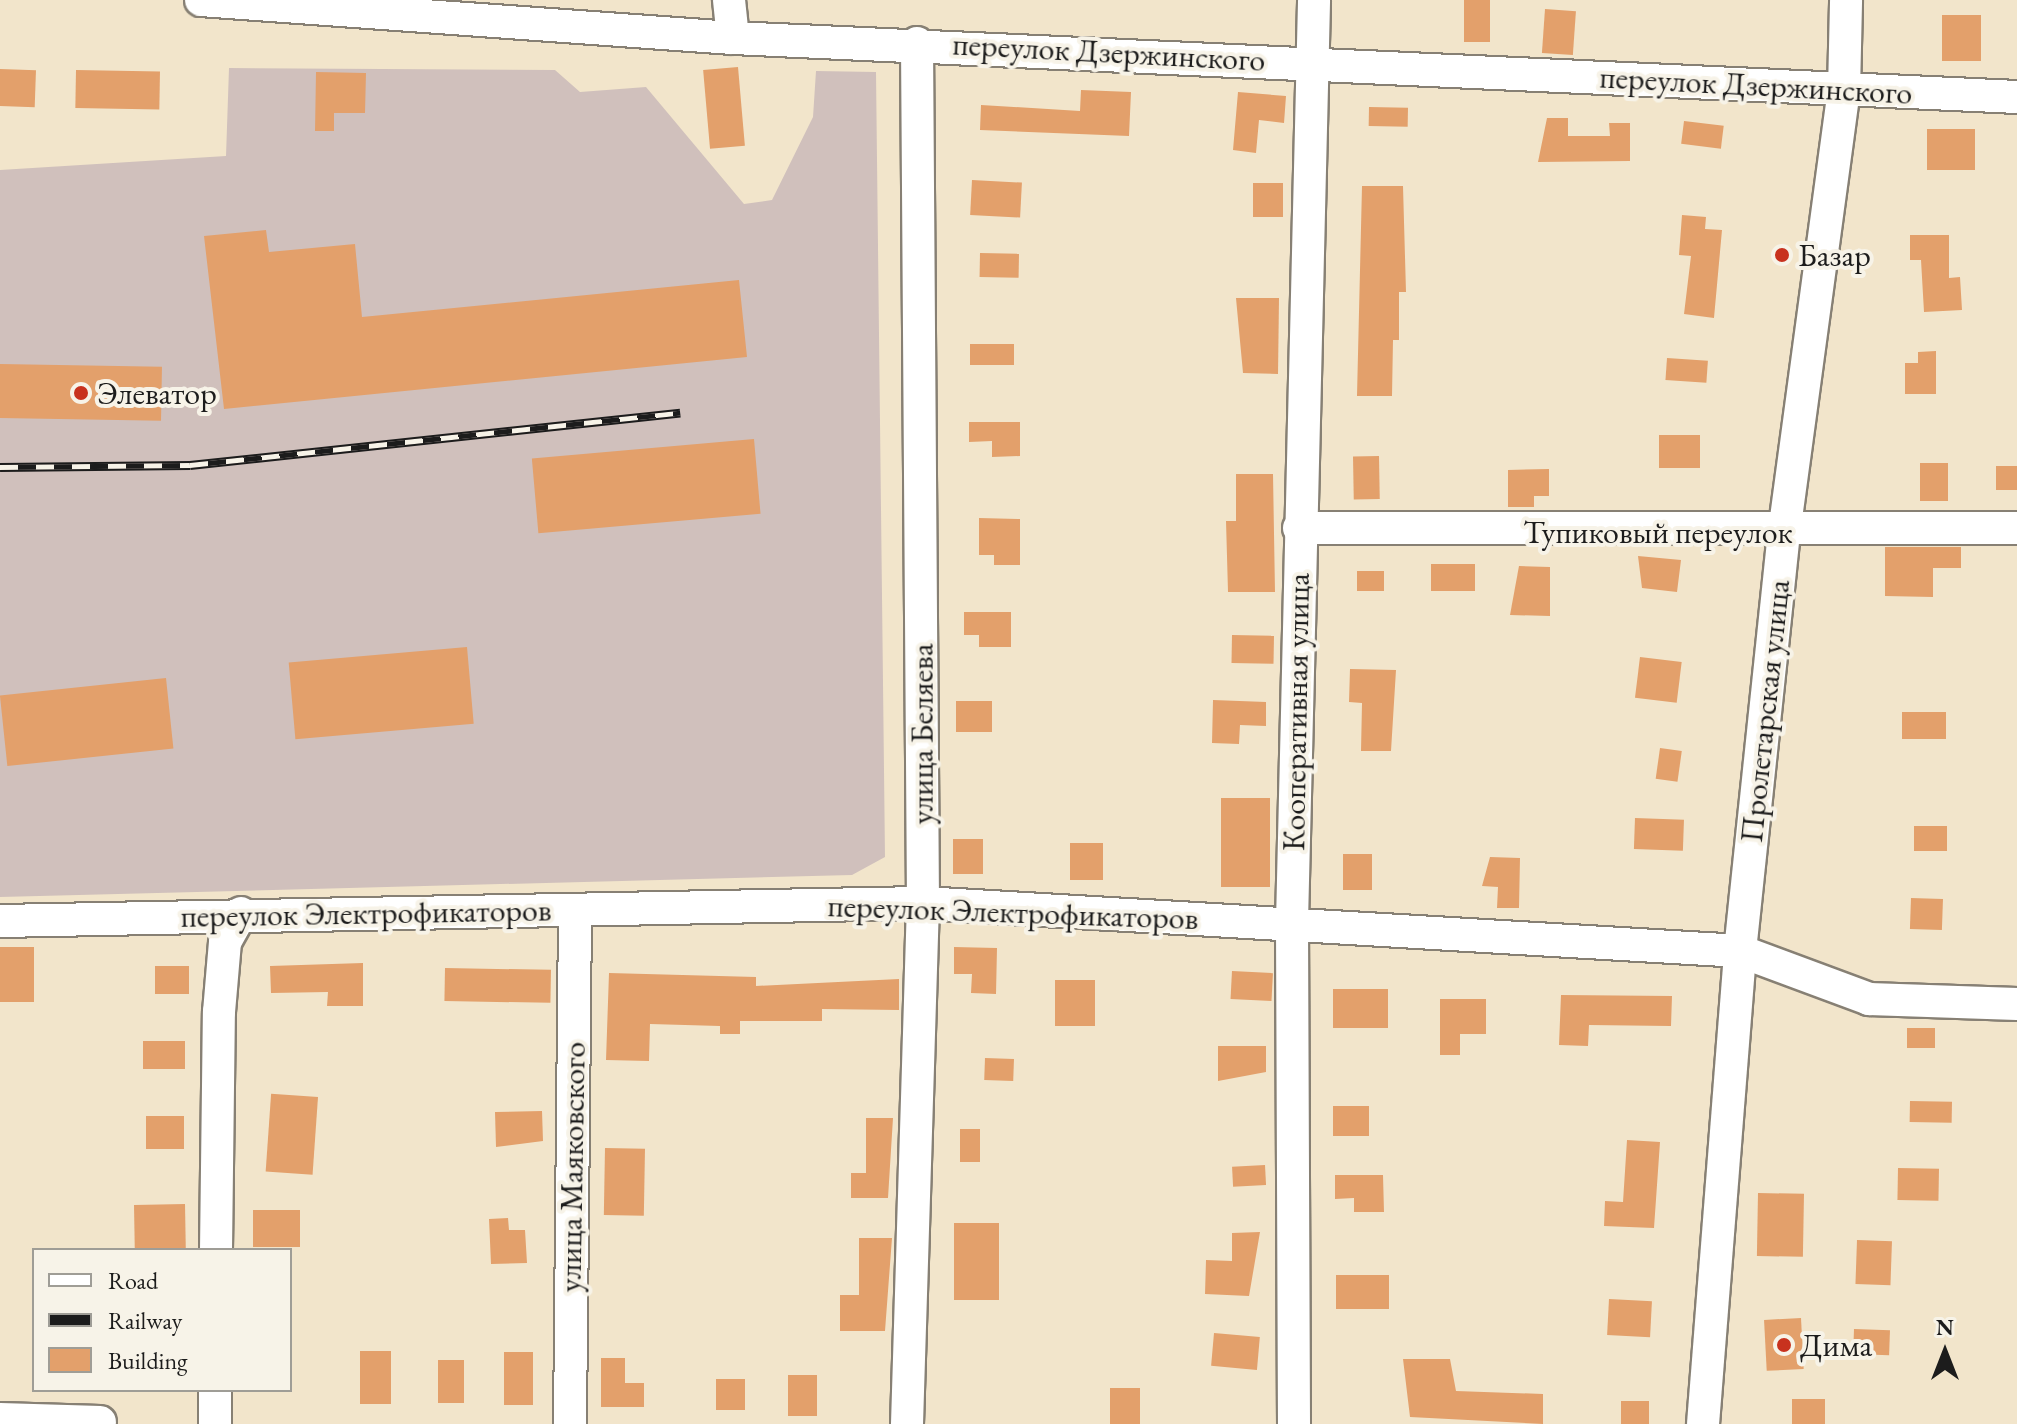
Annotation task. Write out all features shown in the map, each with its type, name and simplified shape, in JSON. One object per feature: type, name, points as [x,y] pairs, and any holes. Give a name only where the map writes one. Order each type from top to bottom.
[{"type":"street","name":"переулок Дзержинского","points":[[201,0],[414,9],[733,38],[1312,61],[1844,91],[2017,97]]},
{"type":"street","points":[[729,0],[733,38]]},
{"type":"street","name":"Кооперативная улица","points":[[1294,1424],[1292,922],[1299,528],[1314,0]]},
{"type":"street","name":"Пролетарская улица","points":[[1703,1424],[1740,951],[1784,533],[1844,91],[1846,0]]},
{"type":"street","name":"улица Беляева","points":[[907,1424],[923,903],[917,43]]},
{"type":"street","name":"Тупиковый переулок","points":[[1299,528],[1784,533],[2017,528]]},
{"type":"street","name":"переулок Электрофикаторов","points":[[0,921],[241,913],[923,903],[1292,922],[1740,951],[1869,999],[2017,1004]]},
{"type":"street","name":"улица Маяковского","points":[[570,1424],[575,910]]},
{"type":"street","points":[[216,1248],[219,1012],[225,942],[241,913]]},
{"type":"street","points":[[215,1392],[215,1424]]},
{"type":"street","points":[[0,1419],[100,1422]]},
{"type":"shaded area","points":[[229,68],[555,70],[580,92],[646,87],[744,204],[772,200],[813,117],[816,71],[876,72],[885,857],[852,875],[0,897],[0,170],[226,156]]},
{"type":"building","points":[[1464,0],[1490,0],[1490,42],[1464,42]]},
{"type":"building","points":[[1545,9],[1576,11],[1573,55],[1542,53]]},
{"type":"building","points":[[1942,15],[1981,15],[1981,61],[1942,61]]},
{"type":"building","points":[[738,67],[745,146],[710,149],[703,70]]},
{"type":"building","points":[[0,69],[36,70],[35,107],[0,106]]},
{"type":"building","points":[[76,70],[160,71],[159,109],[75,108]]},
{"type":"building","points":[[316,72],[366,73],[365,113],[334,113],[334,131],[315,131]]},
{"type":"building","points":[[1081,90],[1131,92],[1129,136],[980,130],[981,105],[1080,111]]},
{"type":"building","points":[[1238,92],[1286,96],[1284,123],[1259,120],[1256,153],[1233,150]]},
{"type":"building","points":[[1369,107],[1408,108],[1408,127],[1369,126]]},
{"type":"building","points":[[1547,118],[1568,118],[1568,136],[1610,136],[1609,123],[1630,123],[1630,161],[1538,162]]},
{"type":"building","points":[[1684,121],[1724,126],[1721,149],[1681,144]]},
{"type":"building","points":[[1927,129],[1975,129],[1975,170],[1927,170]]},
{"type":"building","points":[[972,180],[1022,183],[1020,218],[970,215]]},
{"type":"building","points":[[1253,183],[1283,183],[1283,217],[1253,217]]},
{"type":"building","points":[[1362,186],[1403,186],[1406,292],[1399,292],[1399,340],[1393,340],[1392,396],[1357,396]]},
{"type":"building","points":[[1682,215],[1706,217],[1705,229],[1722,230],[1714,318],[1684,314],[1691,256],[1679,255]]},
{"type":"building","points":[[266,230],[269,252],[355,244],[362,317],[739,280],[747,357],[224,409],[204,236]]},
{"type":"building","points":[[1910,235],[1949,235],[1949,278],[1960,277],[1962,310],[1924,312],[1921,260],[1910,260]]},
{"type":"building","points":[[980,253],[1019,254],[1019,278],[980,277]]},
{"type":"building","points":[[1236,298],[1279,298],[1278,374],[1243,373]]},
{"type":"building","points":[[970,344],[1014,344],[1014,365],[970,365]]},
{"type":"building","points":[[1936,351],[1936,394],[1905,394],[1905,363],[1918,363],[1918,352]]},
{"type":"building","points":[[1667,358],[1708,361],[1706,383],[1665,380]]},
{"type":"building","name":"Элеватор","points":[[0,364],[162,367],[161,421],[0,418]]},
{"type":"building","points":[[969,422],[1020,422],[1020,456],[992,457],[992,441],[969,442]]},
{"type":"building","points":[[1659,435],[1700,435],[1700,468],[1659,468]]},
{"type":"building","points":[[754,439],[761,514],[538,533],[532,458]]},
{"type":"building","points":[[1353,456],[1379,456],[1380,499],[1354,499]]},
{"type":"building","points":[[1920,463],[1948,463],[1948,501],[1920,501]]},
{"type":"building","points":[[1996,466],[2017,466],[2017,490],[1996,490]]},
{"type":"building","points":[[1549,469],[1549,496],[1534,496],[1534,507],[1508,507],[1508,470]]},
{"type":"building","points":[[1236,474],[1273,474],[1275,592],[1228,592],[1226,521],[1236,521]]},
{"type":"building","points":[[979,518],[1020,519],[1020,565],[994,565],[994,555],[979,555]]},
{"type":"building","points":[[1885,547],[1961,547],[1961,568],[1933,568],[1933,597],[1885,596]]},
{"type":"building","points":[[1638,556],[1681,560],[1677,592],[1642,588]]},
{"type":"building","points":[[1431,564],[1475,564],[1475,591],[1431,591]]},
{"type":"building","points":[[1519,566],[1550,567],[1550,616],[1510,615]]},
{"type":"building","points":[[1357,571],[1384,571],[1384,591],[1357,591]]},
{"type":"building","points":[[964,612],[1011,612],[1011,647],[979,647],[979,635],[964,635]]},
{"type":"building","points":[[1232,635],[1274,636],[1274,664],[1232,663]]},
{"type":"building","points":[[467,647],[474,724],[295,739],[289,663]]},
{"type":"building","points":[[1640,657],[1682,662],[1677,703],[1635,698]]},
{"type":"building","points":[[1350,669],[1396,670],[1391,751],[1361,751],[1362,703],[1349,702]]},
{"type":"building","points":[[166,678],[173,749],[7,766],[0,695]]},
{"type":"building","points":[[1213,700],[1266,702],[1266,726],[1240,725],[1239,744],[1212,743]]},
{"type":"building","points":[[956,701],[992,701],[992,732],[956,732]]},
{"type":"building","points":[[1902,712],[1946,712],[1946,739],[1902,739]]},
{"type":"building","points":[[1660,748],[1682,751],[1677,782],[1656,779]]},
{"type":"building","points":[[1221,798],[1270,798],[1270,887],[1221,887]]},
{"type":"building","points":[[1635,818],[1684,820],[1683,851],[1634,849]]},
{"type":"building","points":[[1914,826],[1947,826],[1947,851],[1914,851]]},
{"type":"building","points":[[953,839],[983,839],[983,874],[953,874]]},
{"type":"building","points":[[1070,843],[1103,843],[1103,880],[1070,880]]},
{"type":"building","points":[[1343,854],[1372,854],[1372,890],[1343,890]]},
{"type":"building","points":[[1490,857],[1520,858],[1519,908],[1497,908],[1498,887],[1482,886]]},
{"type":"building","points":[[1911,898],[1943,899],[1942,930],[1910,929]]},
{"type":"building","points":[[0,947],[34,947],[34,1002],[0,1002]]},
{"type":"building","points":[[954,947],[997,948],[996,994],[971,993],[972,974],[954,974]]},
{"type":"building","points":[[363,963],[363,1006],[327,1006],[328,992],[271,993],[270,966]]},
{"type":"building","points":[[155,966],[189,966],[189,994],[155,994]]},
{"type":"building","points":[[445,968],[551,970],[550,1003],[444,1001]]},
{"type":"building","points":[[1232,971],[1273,973],[1271,1001],[1231,999]]},
{"type":"building","points":[[609,973],[756,977],[756,986],[899,979],[899,1010],[822,1009],[822,1021],[740,1021],[740,1034],[720,1034],[720,1026],[650,1024],[649,1061],[606,1060]]},
{"type":"building","points":[[1055,980],[1095,980],[1095,1026],[1055,1026]]},
{"type":"building","points":[[1333,989],[1388,989],[1388,1028],[1333,1028]]},
{"type":"building","points":[[1561,995],[1672,996],[1671,1026],[1589,1025],[1588,1046],[1559,1045]]},
{"type":"building","points":[[1440,999],[1486,999],[1486,1034],[1460,1034],[1460,1055],[1440,1055]]},
{"type":"building","points":[[1907,1028],[1935,1028],[1935,1048],[1907,1048]]},
{"type":"building","points":[[143,1041],[185,1041],[185,1069],[143,1069]]},
{"type":"building","points":[[1218,1046],[1266,1046],[1266,1072],[1218,1081]]},
{"type":"building","points":[[985,1058],[1014,1059],[1013,1081],[984,1080]]},
{"type":"building","points":[[271,1094],[318,1097],[313,1175],[266,1172]]},
{"type":"building","points":[[1910,1101],[1952,1102],[1952,1123],[1910,1122]]},
{"type":"building","points":[[1333,1106],[1369,1106],[1369,1136],[1333,1136]]},
{"type":"building","points":[[542,1111],[543,1141],[496,1147],[495,1112]]},
{"type":"building","points":[[146,1116],[184,1116],[184,1149],[146,1149]]},
{"type":"building","points":[[866,1118],[893,1118],[888,1198],[851,1198],[851,1173],[866,1173]]},
{"type":"building","points":[[960,1129],[980,1129],[980,1162],[960,1162]]},
{"type":"building","points":[[1627,1140],[1660,1142],[1654,1228],[1604,1226],[1605,1201],[1623,1202]]},
{"type":"building","points":[[605,1148],[645,1149],[644,1216],[604,1215]]},
{"type":"building","points":[[1265,1165],[1266,1185],[1233,1187],[1232,1167]]},
{"type":"building","points":[[1898,1168],[1939,1169],[1938,1201],[1897,1200]]},
{"type":"building","points":[[1335,1175],[1383,1175],[1384,1212],[1354,1212],[1354,1198],[1335,1199]]},
{"type":"building","points":[[1758,1193],[1804,1194],[1803,1257],[1757,1256]]},
{"type":"building","points":[[185,1204],[186,1248],[135,1248],[134,1205]]},
{"type":"building","points":[[253,1210],[300,1210],[300,1247],[253,1247]]},
{"type":"building","points":[[508,1218],[509,1230],[525,1230],[527,1263],[491,1264],[489,1219]]},
{"type":"building","points":[[954,1223],[999,1223],[999,1300],[954,1300]]},
{"type":"building","points":[[1260,1232],[1249,1296],[1205,1294],[1206,1260],[1232,1261],[1232,1233]]},
{"type":"building","points":[[859,1238],[892,1238],[885,1331],[840,1331],[840,1295],[859,1295]]},
{"type":"building","points":[[1857,1240],[1892,1241],[1890,1285],[1855,1284]]},
{"type":"building","points":[[1336,1275],[1389,1275],[1389,1309],[1336,1309]]},
{"type":"building","points":[[1609,1299],[1652,1301],[1650,1337],[1607,1335]]},
{"type":"building","name":"Дима","points":[[1801,1318],[1804,1369],[1767,1371],[1764,1320]]},
{"type":"building","points":[[1854,1329],[1890,1330],[1889,1355],[1853,1354]]},
{"type":"building","points":[[1214,1333],[1260,1337],[1257,1370],[1211,1366]]},
{"type":"building","points":[[360,1351],[391,1351],[391,1404],[360,1404]]},
{"type":"building","points":[[504,1352],[533,1352],[533,1405],[504,1405]]},
{"type":"building","points":[[601,1358],[625,1358],[625,1383],[644,1383],[644,1407],[601,1407]]},
{"type":"building","points":[[1403,1359],[1450,1359],[1456,1391],[1543,1394],[1543,1424],[1410,1417]]},
{"type":"building","points":[[438,1360],[464,1360],[464,1403],[438,1403]]},
{"type":"building","points":[[788,1375],[817,1375],[817,1416],[788,1416]]},
{"type":"building","points":[[716,1379],[745,1379],[745,1410],[716,1410]]},
{"type":"building","points":[[1110,1388],[1140,1388],[1140,1424],[1110,1424]]},
{"type":"building","points":[[1792,1399],[1825,1399],[1825,1424],[1792,1424]]},
{"type":"building","points":[[1621,1401],[1649,1401],[1649,1424],[1621,1424]]},
{"type":"railway","points":[[0,467],[190,465],[680,413]]},
{"type":"place","name":"Базар","points":[[1782,255]]},
{"type":"place","name":"Элеватор","points":[[81,393]]},
{"type":"place","name":"Дима","points":[[1784,1345]]}]
